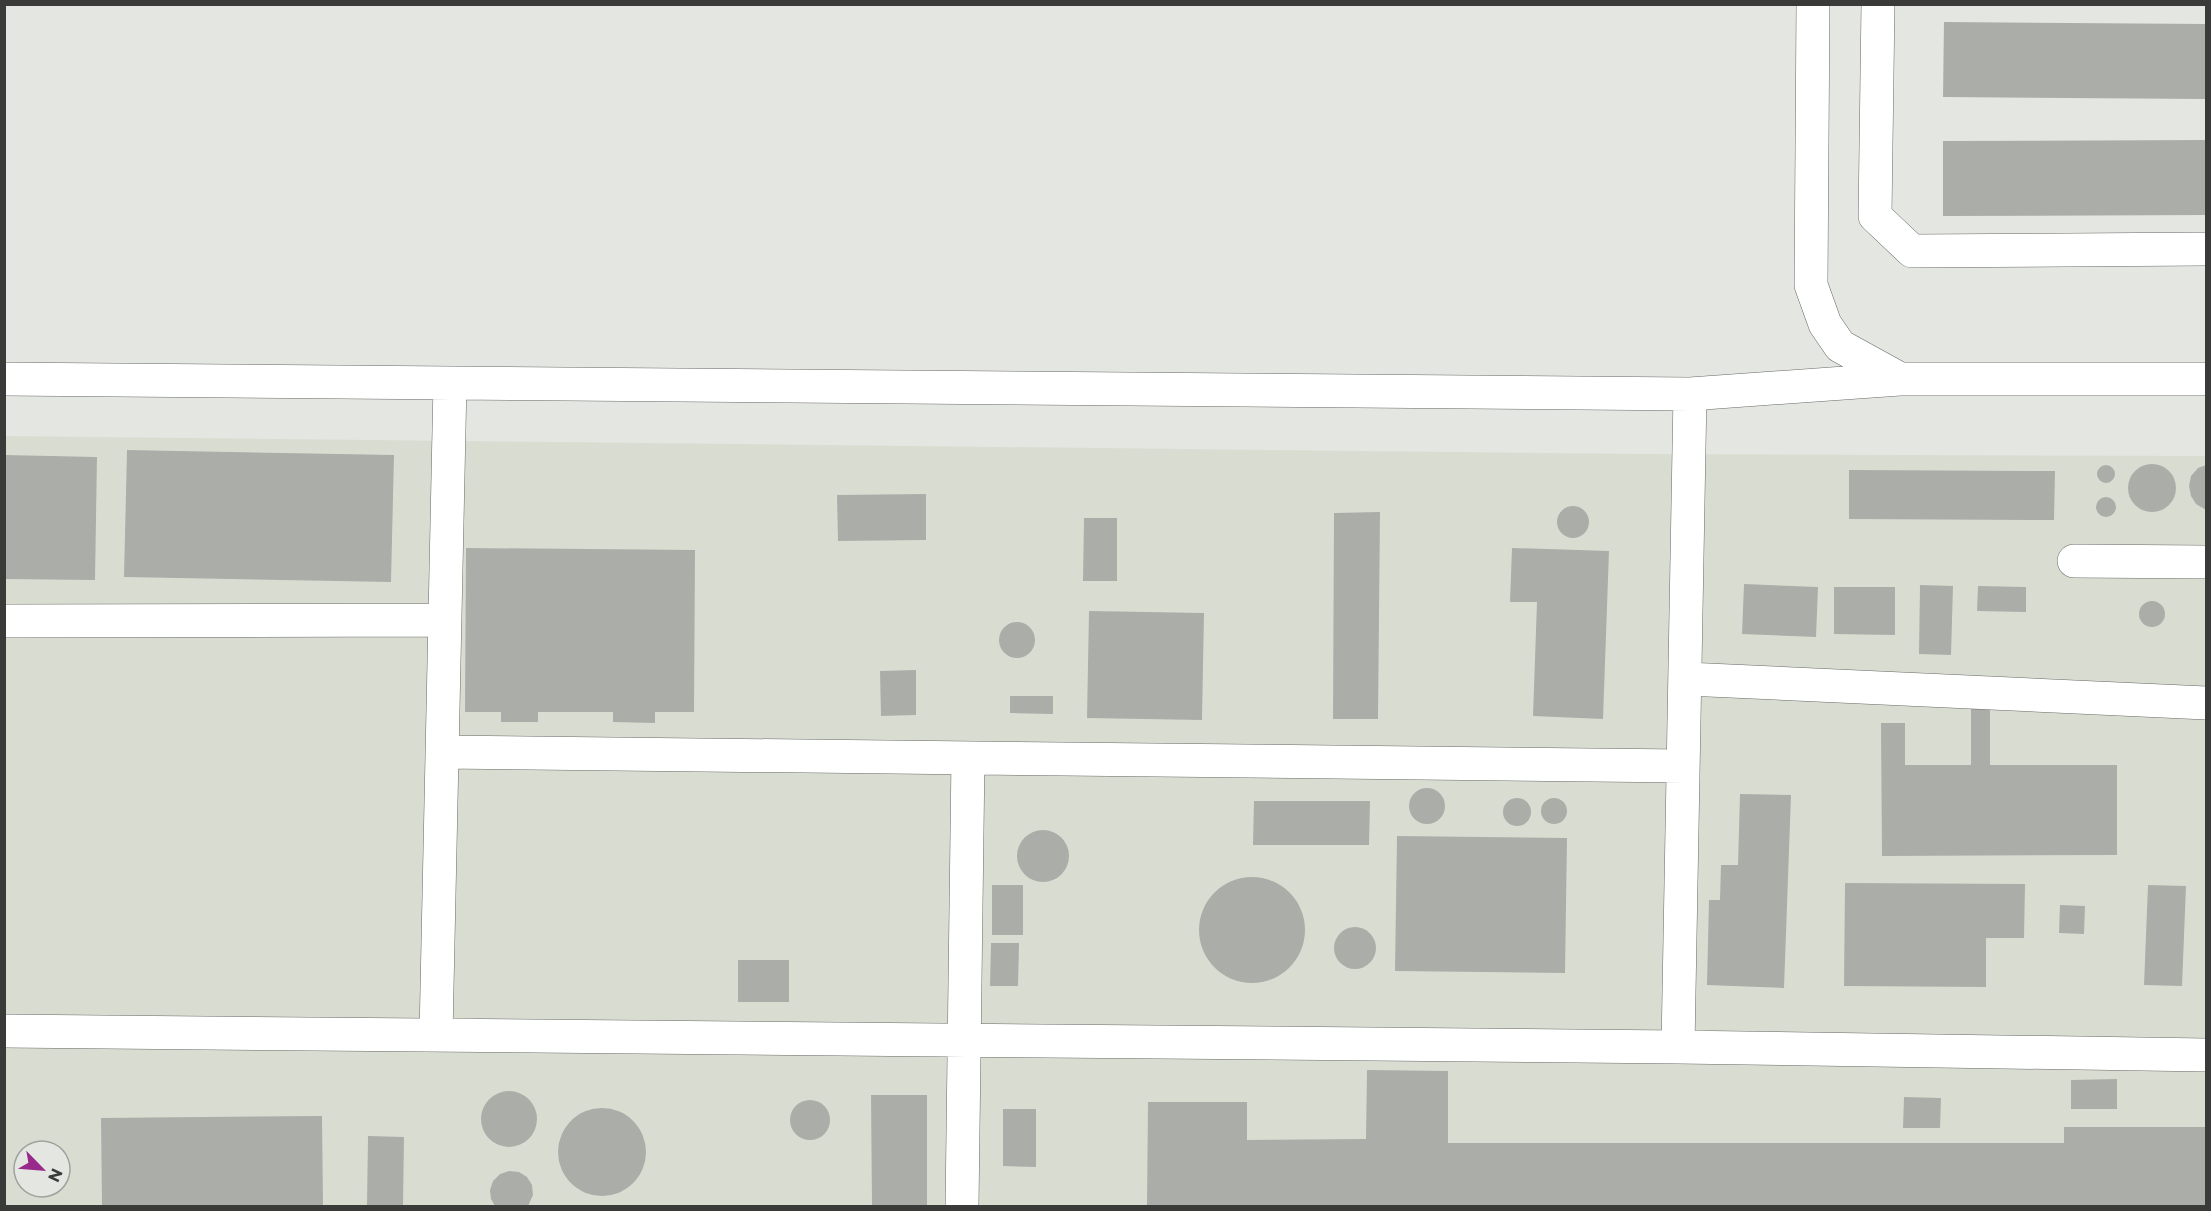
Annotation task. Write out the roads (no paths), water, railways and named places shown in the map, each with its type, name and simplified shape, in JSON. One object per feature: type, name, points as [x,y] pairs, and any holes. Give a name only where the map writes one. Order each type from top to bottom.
[{"type":"street","points":[[1813,4],[1811,285],[1825,324],[1839,346],[1900,379]]},
{"type":"street","points":[[1878,4],[1875,216],[1912,251],[2206,249]]},
{"type":"street","points":[[4,379],[1690,394],[1900,379],[2206,379]]},
{"type":"street","points":[[436,1035],[450,383]]},
{"type":"street","points":[[1678,1047],[1690,394]]},
{"type":"street","points":[[2074,561],[2206,562]]},
{"type":"street","points":[[4,621],[445,620]]},
{"type":"street","points":[[1686,679],[2206,703]]},
{"type":"street","points":[[442,752],[1683,766]]},
{"type":"street","points":[[962,1206],[968,758]]},
{"type":"street","points":[[4,1031],[1678,1047],[2206,1055]]}]
